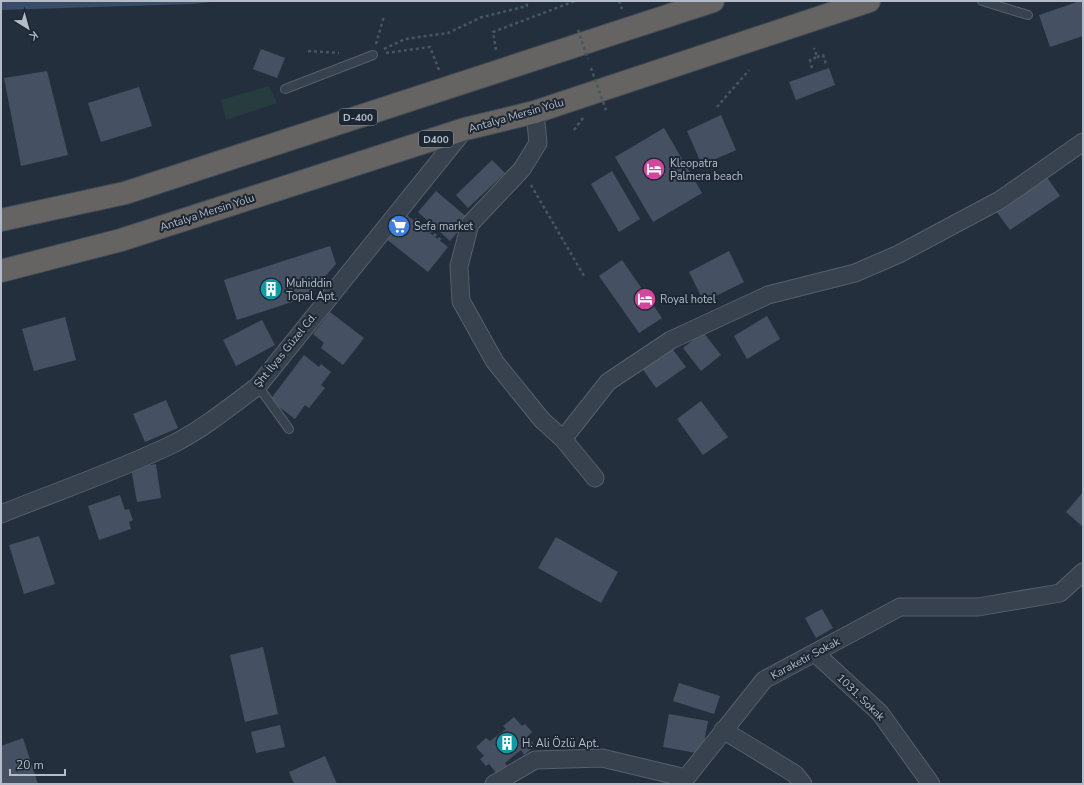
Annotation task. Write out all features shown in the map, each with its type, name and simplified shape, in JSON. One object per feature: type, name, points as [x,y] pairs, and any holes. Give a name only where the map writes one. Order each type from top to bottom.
[{"type":"highway","name":"D-400","points":[[1,220],[125,193],[713,1]]},
{"type":"highway","name":"Antalya Mersin Yolu","points":[[1,271],[121,240],[465,129],[535,112],[868,1]]},
{"type":"street","points":[[535,112],[538,143],[522,169],[470,224],[459,266],[461,301],[495,362],[542,420],[563,439],[595,478]]},
{"type":"street","name":"Şht İlyas Güzel Cd.","points":[[1,514],[123,466],[174,443],[223,412],[258,386],[465,129]]},
{"type":"street","points":[[563,439],[608,382],[671,340],[768,294],[854,273],[899,254],[1000,200],[1083,142]]},
{"type":"street","name":"Karaketir Sokak","points":[[494,784],[535,760],[602,758],[686,778],[764,680],[815,654],[900,607],[978,607],[1060,594],[1083,572]]},
{"type":"street","name":"1031. Sokak","points":[[815,654],[880,713],[931,784]]},
{"type":"street","points":[[723,730],[795,774],[802,784]]},
{"type":"lane","points":[[982,1],[1028,15]]},
{"type":"lane","points":[[285,89],[373,55]]},
{"type":"lane","points":[[258,386],[289,429]]},
{"type":"path","points":[[373,55],[404,40],[448,33],[482,17],[527,6],[526,1]]},
{"type":"path","points":[[497,55],[493,32],[575,1]]},
{"type":"path","points":[[619,1],[622,9]]},
{"type":"path","points":[[373,55],[384,16]]},
{"type":"path","points":[[578,30],[588,59]]},
{"type":"path","points":[[814,48],[817,57]]},
{"type":"path","points":[[812,68],[810,60],[823,55],[826,64]]},
{"type":"path","points":[[591,68],[606,110]]},
{"type":"path","points":[[717,107],[749,70]]},
{"type":"path","points":[[574,130],[582,119]]},
{"type":"path","points":[[530,183],[584,276]]},
{"type":"path","points":[[412,216],[441,240]]},
{"type":"green space","points":[[269,86],[277,103],[226,120],[221,100]]},
{"type":"water","points":[[1,1],[219,1],[193,4],[1,10]]},
{"type":"building","points":[[1083,1],[1083,36],[1050,47],[1039,15]]},
{"type":"building","points":[[261,49],[285,58],[277,78],[253,69]]},
{"type":"building","points":[[829,68],[835,85],[796,100],[789,82]]},
{"type":"building","points":[[47,71],[68,155],[21,166],[4,78]]},
{"type":"building","points":[[139,87],[152,126],[101,142],[88,103]]},
{"type":"building","points":[[721,115],[736,150],[702,165],[687,131]]},
{"type":"building","points":[[664,128],[702,193],[653,222],[615,157]]},
{"type":"building","points":[[492,160],[505,173],[468,208],[456,195]]},
{"type":"building","points":[[612,171],[640,219],[619,232],[591,184]]},
{"type":"building","points":[[1046,176],[1060,196],[1010,230],[996,211]]},
{"type":"building","points":[[436,191],[469,219],[450,241],[418,212]]},
{"type":"building","points":[[404,213],[448,247],[428,272],[385,238]]},
{"type":"building","name":"Muhiddin Topal Apt.","points":[[330,246],[336,264],[307,297],[237,320],[224,280]]},
{"type":"building","points":[[729,251],[744,282],[704,302],[689,272]]},
{"type":"building","points":[[622,260],[662,318],[639,333],[599,276]]},
{"type":"building","points":[[330,312],[364,338],[343,365],[321,348],[324,343],[313,334]]},
{"type":"building","points":[[767,316],[780,339],[747,359],[734,336]]},
{"type":"building","points":[[65,317],[76,360],[34,371],[22,329]]},
{"type":"building","points":[[262,320],[275,345],[236,366],[223,340]]},
{"type":"building","points":[[703,332],[721,355],[701,371],[683,348]]},
{"type":"building","points":[[671,347],[686,367],[656,388],[642,368]]},
{"type":"building","points":[[304,355],[319,367],[321,364],[331,372],[321,385],[325,388],[309,408],[305,405],[295,419],[270,400]]},
{"type":"building","points":[[166,400],[178,428],[145,442],[133,414]]},
{"type":"building","points":[[701,401],[728,437],[703,455],[677,419]]},
{"type":"building","points":[[156,464],[161,498],[137,502],[131,468]]},
{"type":"building","points":[[1083,492],[1083,527],[1066,512]]},
{"type":"building","points":[[120,495],[125,510],[129,509],[133,520],[129,522],[131,529],[99,540],[88,506]]},
{"type":"building","points":[[39,536],[55,584],[24,594],[9,545]]},
{"type":"building","points":[[556,537],[618,572],[601,603],[538,568]]},
{"type":"building","points":[[822,609],[833,628],[816,638],[805,618]]},
{"type":"building","points":[[263,647],[278,714],[245,722],[230,655]]},
{"type":"building","points":[[679,683],[720,696],[714,714],[673,701]]},
{"type":"building","points":[[669,714],[708,721],[702,754],[663,747]]},
{"type":"building","name":"H. Ali Özlü Apt.","points":[[514,717],[522,726],[525,724],[532,732],[528,736],[535,746],[524,755],[521,750],[505,763],[507,766],[497,774],[489,764],[486,766],[480,759],[484,756],[476,747],[486,738],[490,741],[506,729],[503,726]]},
{"type":"building","points":[[280,725],[285,747],[256,753],[251,732]]},
{"type":"building","points":[[23,738],[38,784],[1,784],[1,746]]},
{"type":"building","points":[[325,756],[337,784],[294,784],[289,772]]},
{"type":"place","name":"Kleopatra Palmera beach","points":[[654,169]]},
{"type":"place","name":"Sefa market","points":[[399,226]]},
{"type":"place","name":"Muhiddin Topal Apt.","points":[[271,289]]},
{"type":"place","name":"Royal hotel","points":[[645,299]]},
{"type":"place","name":"H. Ali Özlü Apt.","points":[[507,743]]}]
